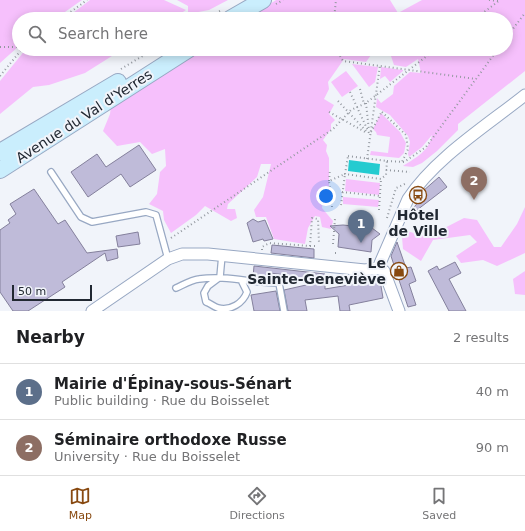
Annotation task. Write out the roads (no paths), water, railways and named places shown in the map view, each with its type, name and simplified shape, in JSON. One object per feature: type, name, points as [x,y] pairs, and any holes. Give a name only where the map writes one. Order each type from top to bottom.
[{"type":"main road","points":[[242,12],[264,0]]},
{"type":"main road","name":"Avenue du Val d'Yerres","points":[[0,152],[163,56]]},
{"type":"main road","name":"Avenue du Val d'Yerres","points":[[0,170],[178,56]]},
{"type":"street","points":[[378,268],[402,212],[415,189],[443,160],[525,95]]},
{"type":"street","points":[[92,311],[168,259],[182,254],[222,255],[365,270],[378,268],[384,271],[399,311]]},
{"type":"lane","points":[[51,172],[82,217],[92,222],[146,212],[156,215],[168,259]]},
{"type":"lane","points":[[222,255],[220,277],[208,286],[204,293],[206,302],[218,308],[232,307],[244,300],[247,292],[242,282]]},
{"type":"lane","points":[[176,288],[197,279],[220,277],[242,282],[279,283],[284,311]]},
{"type":"water","points":[[349,160],[380,164],[379,175],[348,171]]},
{"type":"place","name":"Hôtel de Ville","points":[[418,195]]},
{"type":"place","name":"Séminaire orthodoxe Russe","points":[[474,200]]},
{"type":"place","name":"Mairie d'Épinay-sous-Sénart","points":[[361,243]]},
{"type":"place","name":"Le Sainte-Geneviève","points":[[399,271]]}]
